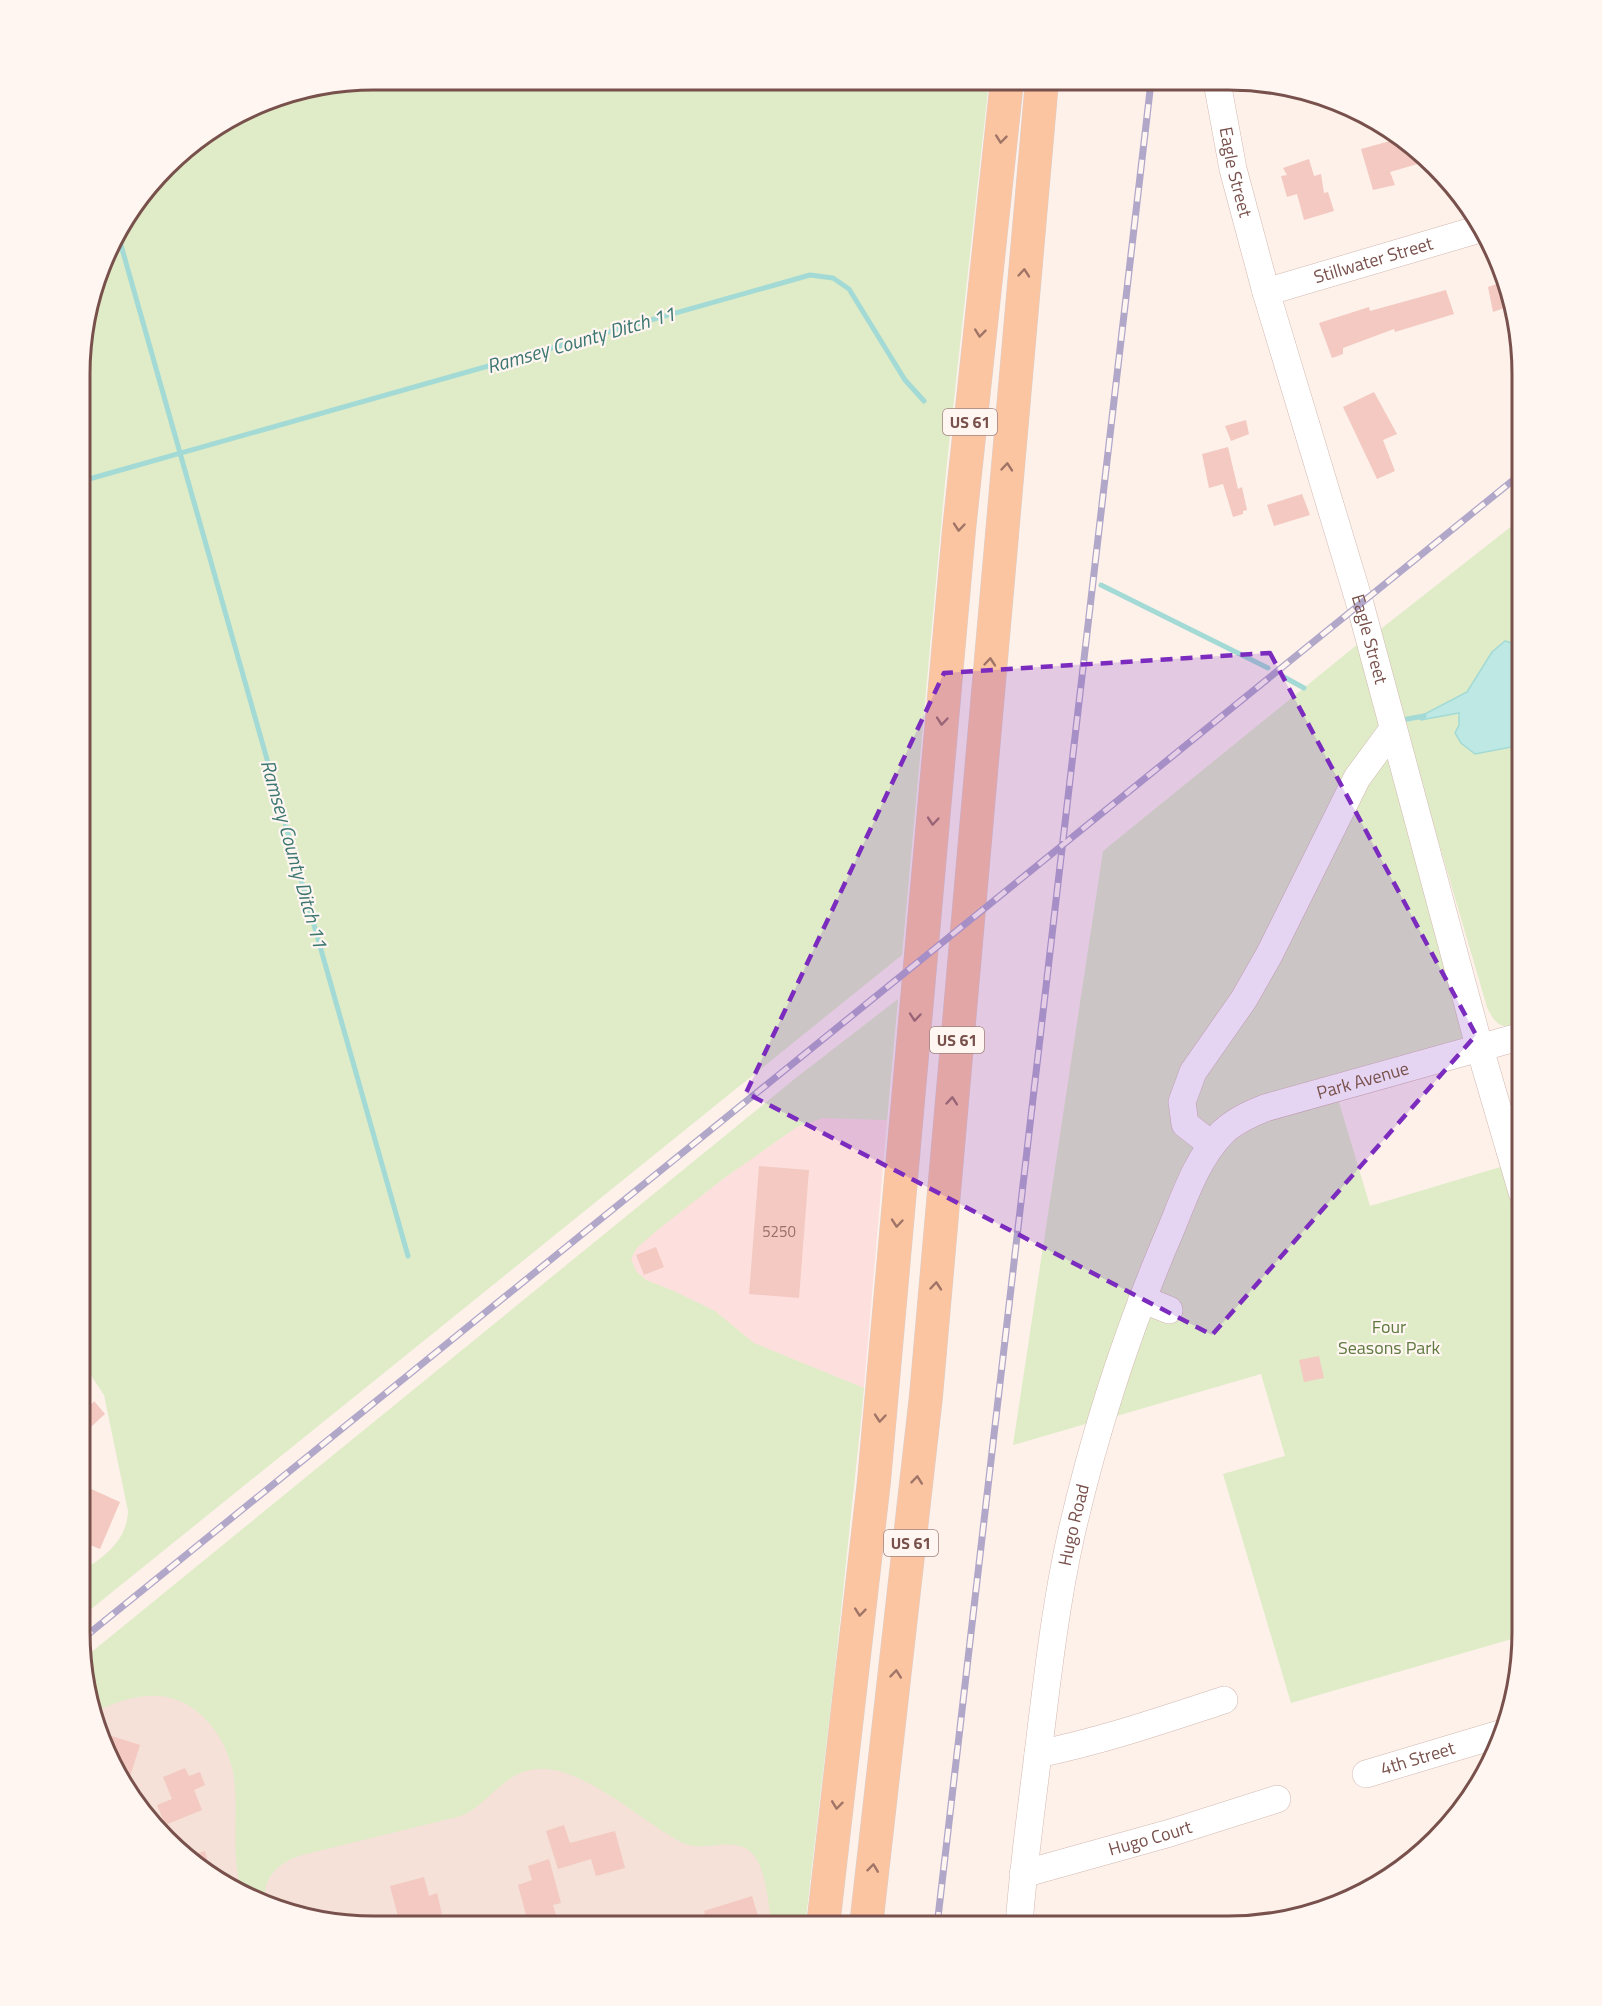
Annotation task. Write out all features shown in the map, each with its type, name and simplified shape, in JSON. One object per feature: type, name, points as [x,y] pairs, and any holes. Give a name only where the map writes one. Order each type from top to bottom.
[{"type":"main road","name":"US 61","points":[[824,1916],[874,1481],[962,495],[1006,90]]},
{"type":"main road","name":"US 61","points":[[867,1916],[927,1384],[1041,90]]},
{"type":"street","name":"Eagle Street","points":[[1218,90],[1233,169],[1266,292],[1360,604],[1479,1047],[1512,1158]]},
{"type":"street","name":"Stillwater Street","points":[[1266,292],[1473,231]]},
{"type":"street","points":[[1212,1144],[1185,1124],[1182,1102],[1193,1072],[1244,999],[1269,955],[1357,777],[1393,729]]},
{"type":"street","name":"Park Avenue","points":[[1212,1144],[1224,1131],[1246,1116],[1265,1108],[1512,1039]]},
{"type":"street","name":"Hugo Road","points":[[1020,1916],[1054,1626],[1071,1535],[1095,1442],[1142,1299],[1197,1169],[1212,1144]]},
{"type":"street","points":[[1142,1299],[1169,1310]]},
{"type":"street","points":[[1038,1754],[1121,1733],[1224,1700]]},
{"type":"street","name":"4th Street","points":[[1366,1774],[1491,1736]]},
{"type":"street","name":"Hugo Court","points":[[1023,1874],[1170,1833],[1277,1799]]},
{"type":"highlighted area","points":[[1270,653],[1476,1035],[1212,1335],[746,1093],[944,673]]},
{"type":"shaded area","points":[[897,1003],[861,1422],[571,1269]]},
{"type":"shaded area","points":[[520,1310],[861,1422],[806,1916],[374,1916],[337,1914],[283,1901],[249,1887],[216,1868],[173,1833],[149,1805],[128,1774],[105,1723],[95,1687],[91,1658]]},
{"type":"green space","points":[[374,90],[988,90],[946,472],[902,955],[90,1610],[90,1566],[105,1555],[118,1540],[127,1522],[128,1511],[104,1395],[90,1374],[90,374],[92,337],[105,283],[119,249],[138,216],[173,173],[201,149],[232,128],[283,105],[337,92]]},
{"type":"green space","points":[[1512,526],[1512,1027],[1496,1022],[1487,1007],[1377,632]]},
{"type":"green space","points":[[1358,644],[1468,1034],[1460,1042],[1233,1112],[1089,1423],[1013,1445],[1103,851]]},
{"type":"green space","points":[[898,999],[887,1120],[823,1118],[797,1127],[723,1179],[655,1232],[636,1249],[631,1259],[636,1271],[646,1280],[715,1311],[754,1343],[864,1388],[834,1679],[806,1916],[770,1916],[764,1877],[756,1859],[743,1847],[735,1845],[698,1846],[681,1842],[592,1785],[554,1770],[525,1771],[506,1782],[471,1811],[461,1816],[294,1858],[273,1873],[268,1880],[265,1894],[239,1882],[236,1863],[234,1778],[226,1749],[219,1736],[199,1713],[173,1699],[158,1696],[132,1698],[101,1709],[95,1687],[91,1652],[797,1077]]},
{"type":"green space","name":"Four Seasons Park","points":[[1338,1099],[1370,1206],[1507,1165],[1512,1182],[1512,1639],[1291,1703],[1223,1474],[1285,1456],[1261,1374],[1113,1417],[1192,1197],[1217,1158],[1237,1138],[1266,1121]]},
{"type":"water","points":[[1505,641],[1512,643],[1512,747],[1475,754],[1461,743],[1455,733],[1459,725],[1459,713],[1421,720],[1419,717],[1467,692],[1492,652]]},
{"type":"building","points":[[1390,141],[1418,164],[1390,172],[1395,185],[1373,190],[1361,149]]},
{"type":"building","points":[[1309,159],[1314,176],[1321,174],[1324,193],[1328,192],[1334,211],[1304,220],[1297,194],[1287,197],[1281,176],[1287,175],[1283,168]]},
{"type":"building","points":[[1497,284],[1504,308],[1493,312],[1488,287]]},
{"type":"building","points":[[1446,290],[1454,314],[1395,332],[1394,329],[1343,348],[1343,354],[1332,358],[1319,323],[1369,307],[1370,311]]},
{"type":"building","points":[[1374,392],[1397,434],[1383,440],[1395,471],[1377,479],[1343,407]]},
{"type":"building","points":[[1246,420],[1249,434],[1231,441],[1225,426]]},
{"type":"building","points":[[1228,447],[1238,489],[1242,487],[1247,510],[1233,517],[1223,484],[1209,488],[1202,454]]},
{"type":"building","points":[[1302,494],[1310,515],[1274,526],[1267,505]]},
{"type":"building","points":[[759,1166],[809,1170],[799,1298],[749,1294]]},
{"type":"building","points":[[656,1247],[664,1267],[644,1275],[636,1255]]},
{"type":"building","points":[[1319,1356],[1324,1378],[1304,1382],[1299,1360]]},
{"type":"building","points":[[94,1401],[105,1414],[90,1428],[90,1402],[92,1404]]},
{"type":"building","points":[[90,1488],[120,1502],[100,1549],[90,1545]]},
{"type":"building","points":[[110,1736],[140,1745],[130,1777]]},
{"type":"building","points":[[185,1768],[189,1776],[200,1772],[205,1785],[194,1790],[202,1810],[166,1825],[157,1805],[172,1799],[163,1777]]},
{"type":"building","points":[[564,1825],[570,1843],[615,1831],[625,1868],[596,1876],[591,1859],[558,1869],[546,1831]]},
{"type":"building","points":[[205,1851],[208,1862],[201,1857],[197,1853]]},
{"type":"building","points":[[549,1859],[561,1903],[553,1905],[556,1916],[526,1916],[518,1885],[532,1880],[528,1866]]},
{"type":"building","points":[[424,1877],[429,1896],[437,1893],[442,1914],[398,1916],[390,1886]]},
{"type":"building","points":[[752,1896],[758,1916],[698,1916],[705,1914],[704,1911]]},
{"type":"waterway","name":"Ramsey County Ditch 11","points":[[121,245],[408,1256]]},
{"type":"waterway","name":"Ramsey County Ditch 11","points":[[90,479],[810,275],[833,278],[849,289],[905,380],[924,401]]},
{"type":"waterway","points":[[1101,585],[1268,668]]},
{"type":"waterway","points":[[1284,677],[1304,688]]},
{"type":"waterway","points":[[1402,720],[1424,716]]},
{"type":"railway","points":[[938,1916],[1150,90]]},
{"type":"railway","points":[[90,1633],[1512,481]]}]
